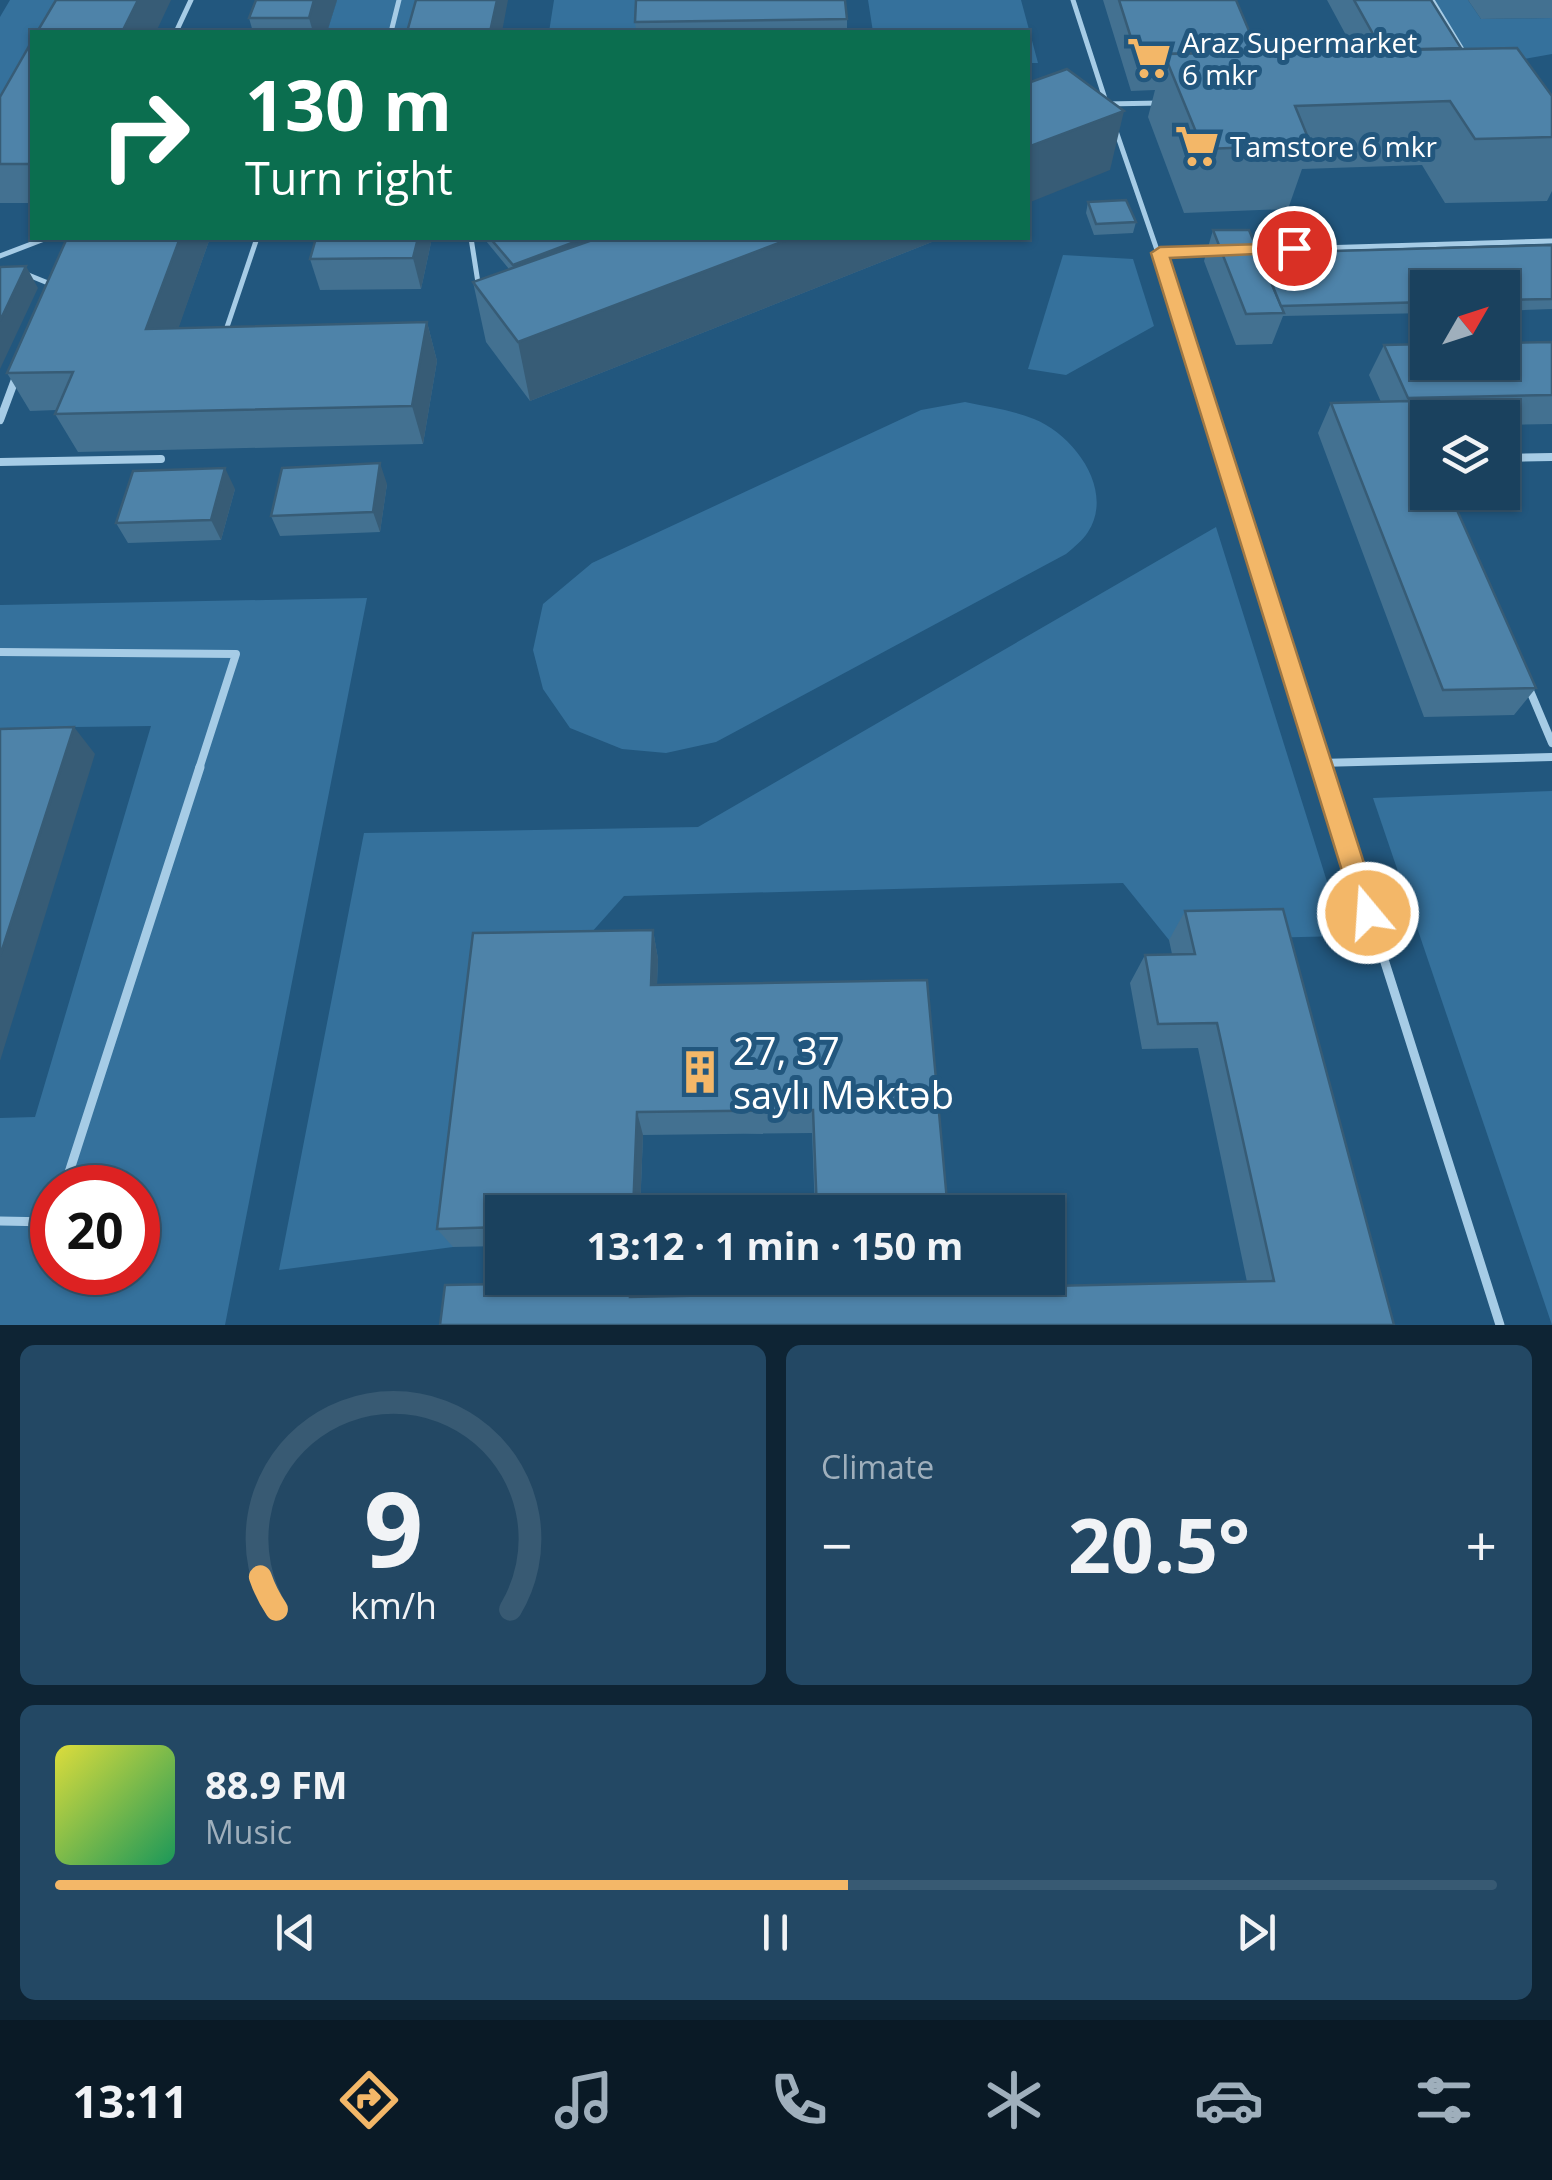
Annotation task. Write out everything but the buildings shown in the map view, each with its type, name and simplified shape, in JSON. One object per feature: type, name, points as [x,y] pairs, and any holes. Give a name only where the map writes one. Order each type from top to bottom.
[{"type":"lane","points":[[177,30],[191,0]]},
{"type":"lane","points":[[392,30],[399,0]]},
{"type":"lane","points":[[1073,0],[1160,253],[1500,1325]]},
{"type":"lane","points":[[1432,0],[1471,64]]},
{"type":"lane","points":[[1087,106],[1164,102]]},
{"type":"lane","points":[[0,256],[41,240]]},
{"type":"lane","points":[[224,334],[256,240]]},
{"type":"lane","points":[[472,240],[480,294]]},
{"type":"lane","points":[[1160,253],[1552,241]]},
{"type":"lane","points":[[16,270],[48,283],[47,300]]},
{"type":"lane","points":[[0,420],[4,396],[21,364]]},
{"type":"lane","points":[[1520,458],[1552,457]]},
{"type":"lane","points":[[0,462],[161,458]]},
{"type":"lane","points":[[0,652],[236,654],[71,1165]]},
{"type":"lane","points":[[1522,672],[1552,743]]},
{"type":"lane","points":[[1319,764],[1552,757]]},
{"type":"lane","points":[[0,1221],[30,1222]]},
{"type":"shaded area","points":[[10,0],[67,0],[49,30],[30,30],[30,64],[0,116],[0,17]]},
{"type":"shaded area","points":[[337,0],[417,0],[410,30],[328,30]]},
{"type":"shaded area","points":[[554,0],[704,0],[642,30],[549,30]]},
{"type":"shaded area","points":[[868,0],[1021,0],[1029,30],[873,30]]},
{"type":"shaded area","points":[[1401,0],[1468,0],[1481,19],[1552,18],[1552,54],[1486,66]]},
{"type":"shaded area","points":[[1030,33],[1038,63],[1030,63]]},
{"type":"shaded area","points":[[1063,255],[1133,259],[1154,326],[1066,375],[1028,369]]},
{"type":"shaded area","points":[[965,402],[1034,419],[1063,438],[1086,466],[1097,499],[1095,516],[1086,535],[1066,554],[716,742],[666,753],[622,749],[570,728],[543,689],[533,650],[543,604],[592,563],[921,410]]},
{"type":"shaded area","points":[[1216,527],[1344,936],[1169,940],[1123,883],[624,896],[566,961],[486,962],[453,1247],[279,1270],[364,833],[698,827]]},
{"type":"shaded area","points":[[367,598],[225,1325],[0,1325],[0,1118],[35,1117],[151,726],[0,728],[0,605]]},
{"type":"shaded area","points":[[1552,791],[1552,1325],[1373,798]]},
{"type":"place","name":"Araz Supermarket 6 mkr","points":[[1149,58]]},
{"type":"place","name":"Tamstore 6 mkr","points":[[1197,146]]},
{"type":"place","name":"27, 37 saylı Məktəb","points":[[700,1072]]},
{"type":"route","points":[[1294,248],[1160,253],[1368,913]]}]
